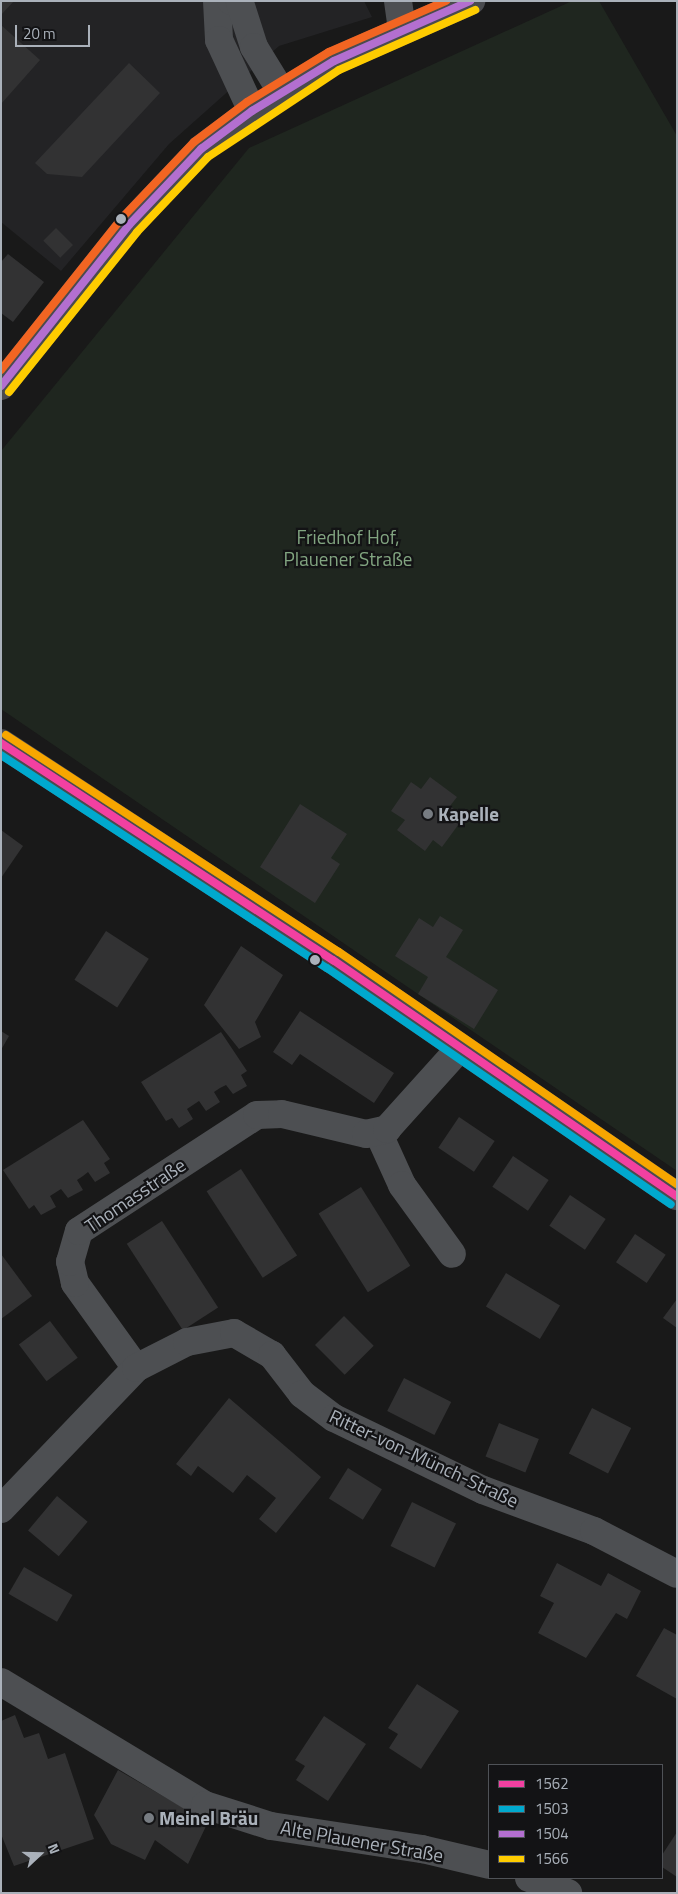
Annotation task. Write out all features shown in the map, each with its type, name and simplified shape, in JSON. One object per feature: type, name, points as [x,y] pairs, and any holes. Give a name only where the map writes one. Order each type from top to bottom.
[{"type":"main road","points":[[1,386],[157,194],[201,149],[252,110],[281,91],[402,29],[471,1]]},
{"type":"main road","points":[[1,743],[460,1048],[677,1196]]},
{"type":"street","points":[[217,1],[219,40],[252,110]]},
{"type":"street","points":[[231,1],[240,3],[254,47],[281,91]]},
{"type":"street","points":[[398,1],[402,29]]},
{"type":"street","points":[[452,1254],[402,1185],[378,1132],[397,1122],[460,1048]]},
{"type":"street","name":"Thomasstraße","points":[[136,1368],[76,1283],[70,1262],[79,1231],[257,1115],[282,1114],[335,1130],[378,1132]]},
{"type":"street","name":"Ritter-von-Münch-Straße","points":[[136,1368],[187,1342],[234,1333],[272,1355],[302,1394],[334,1418],[483,1490],[594,1531],[677,1574]]},
{"type":"street","points":[[1,1509],[136,1368]]},
{"type":"street","name":"Alte Plauener Straße","points":[[1,1682],[42,1709],[205,1805],[271,1826],[422,1849],[488,1865]]},
{"type":"street","points":[[532,1879],[568,1893]]},
{"type":"shaded area","points":[[1,1],[364,1],[372,17],[279,46],[169,144],[61,271],[1,222]]},
{"type":"green space","name":"Friedhof Hof, Plauener Straße","points":[[572,1],[599,1],[677,136],[677,1171],[1,709],[1,451],[249,148]]},
{"type":"building","points":[[1,1],[14,1],[1,15]]},
{"type":"building","points":[[1,25],[40,60],[1,104]]},
{"type":"building","points":[[129,63],[160,93],[82,177],[47,174],[35,163]]},
{"type":"building","points":[[56,228],[73,245],[60,258],[43,241]]},
{"type":"building","points":[[8,254],[44,282],[13,322],[1,313],[1,262]]},
{"type":"building","name":"Kapelle","points":[[430,777],[457,797],[450,806],[464,817],[442,847],[433,840],[425,851],[397,830],[405,820],[391,811],[411,782],[421,789]]},
{"type":"building","points":[[300,804],[347,834],[331,858],[340,864],[315,903],[260,867]]},
{"type":"building","points":[[1,830],[23,846],[1,878]]},
{"type":"building","points":[[440,916],[463,930],[446,957],[498,990],[474,1029],[418,994],[428,977],[395,956],[419,918],[433,927]]},
{"type":"building","points":[[106,931],[149,959],[117,1007],[74,980]]},
{"type":"building","points":[[241,946],[283,975],[255,1022],[261,1037],[239,1049],[204,1005]]},
{"type":"building","points":[[300,1011],[394,1073],[374,1103],[300,1054],[292,1065],[273,1052]]},
{"type":"building","points":[[1,1031],[9,1036],[1,1050]]},
{"type":"building","points":[[221,1032],[247,1071],[241,1075],[247,1086],[233,1094],[226,1085],[220,1088],[214,1092],[220,1102],[206,1111],[199,1101],[187,1109],[193,1119],[179,1128],[172,1118],[166,1121],[141,1082]]},
{"type":"building","points":[[459,1117],[495,1141],[474,1172],[438,1148]]},
{"type":"building","points":[[83,1120],[110,1159],[104,1163],[110,1173],[95,1182],[88,1172],[77,1180],[83,1190],[68,1198],[61,1189],[50,1196],[56,1207],[41,1215],[34,1205],[29,1209],[3,1170]]},
{"type":"building","points":[[513,1156],[549,1180],[528,1211],[492,1187]]},
{"type":"building","points":[[241,1169],[297,1255],[263,1278],[207,1191]]},
{"type":"building","points":[[361,1187],[410,1266],[368,1292],[319,1213]]},
{"type":"building","points":[[570,1195],[606,1219],[585,1250],[549,1226]]},
{"type":"building","points":[[162,1221],[218,1307],[183,1330],[127,1244]]},
{"type":"building","points":[[635,1234],[666,1255],[647,1283],[616,1262]]},
{"type":"building","points":[[1,1254],[32,1296],[1,1319]]},
{"type":"building","points":[[506,1273],[560,1305],[540,1339],[486,1306]]},
{"type":"building","points":[[677,1299],[677,1328],[663,1318]]},
{"type":"building","points":[[344,1316],[374,1346],[345,1375],[315,1345]]},
{"type":"building","points":[[50,1321],[78,1358],[47,1381],[19,1344]]},
{"type":"building","points":[[404,1378],[451,1402],[434,1435],[387,1411]]},
{"type":"building","points":[[229,1398],[321,1477],[276,1533],[259,1519],[276,1498],[247,1475],[233,1493],[198,1466],[191,1476],[176,1464]]},
{"type":"building","points":[[592,1408],[631,1428],[608,1473],[569,1453]]},
{"type":"building","points":[[499,1423],[539,1439],[525,1472],[486,1456]]},
{"type":"building","points":[[348,1468],[382,1489],[363,1520],[329,1499]]},
{"type":"building","points":[[57,1496],[88,1522],[59,1556],[28,1530]]},
{"type":"building","points":[[412,1502],[456,1523],[435,1568],[391,1546]]},
{"type":"building","points":[[557,1563],[601,1586],[608,1573],[641,1591],[627,1619],[616,1613],[586,1658],[538,1633],[554,1603],[540,1596]]},
{"type":"building","points":[[24,1567],[72,1595],[57,1622],[8,1594]]},
{"type":"building","points":[[664,1628],[677,1635],[677,1699],[636,1676]]},
{"type":"building","points":[[417,1684],[459,1711],[421,1769],[389,1748],[398,1734],[388,1728]]},
{"type":"building","points":[[15,1715],[24,1738],[39,1733],[48,1759],[65,1753],[94,1839],[14,1866],[1,1834],[1,1721]]},
{"type":"building","points":[[324,1716],[366,1744],[328,1801],[296,1780],[305,1766],[295,1760]]},
{"type":"building","name":"Meinel Bräu","points":[[118,1770],[208,1822],[188,1864],[155,1840],[145,1860],[111,1844],[94,1815]]},
{"type":"building","points":[[677,1832],[677,1877],[663,1868],[663,1853]]},
{"type":"transit line","points":[[1,370],[121,219],[194,142],[247,102],[329,52],[446,1]]},
{"type":"transit line","name":"1504","points":[[1,386],[129,225],[201,149],[252,111],[334,61],[470,1]]},
{"type":"transit line","name":"1566","points":[[9,392],[137,232],[208,157],[339,70],[475,10]]},
{"type":"transit line","points":[[6,735],[339,952],[677,1184]]},
{"type":"transit line","name":"1562","points":[[1,743],[333,960],[677,1196]]},
{"type":"transit line","name":"1503","points":[[1,755],[327,968],[671,1204]]},
{"type":"place","name":"Kapelle","points":[[428,814]]},
{"type":"place","name":"Meinel Bräu","points":[[149,1818]]}]
